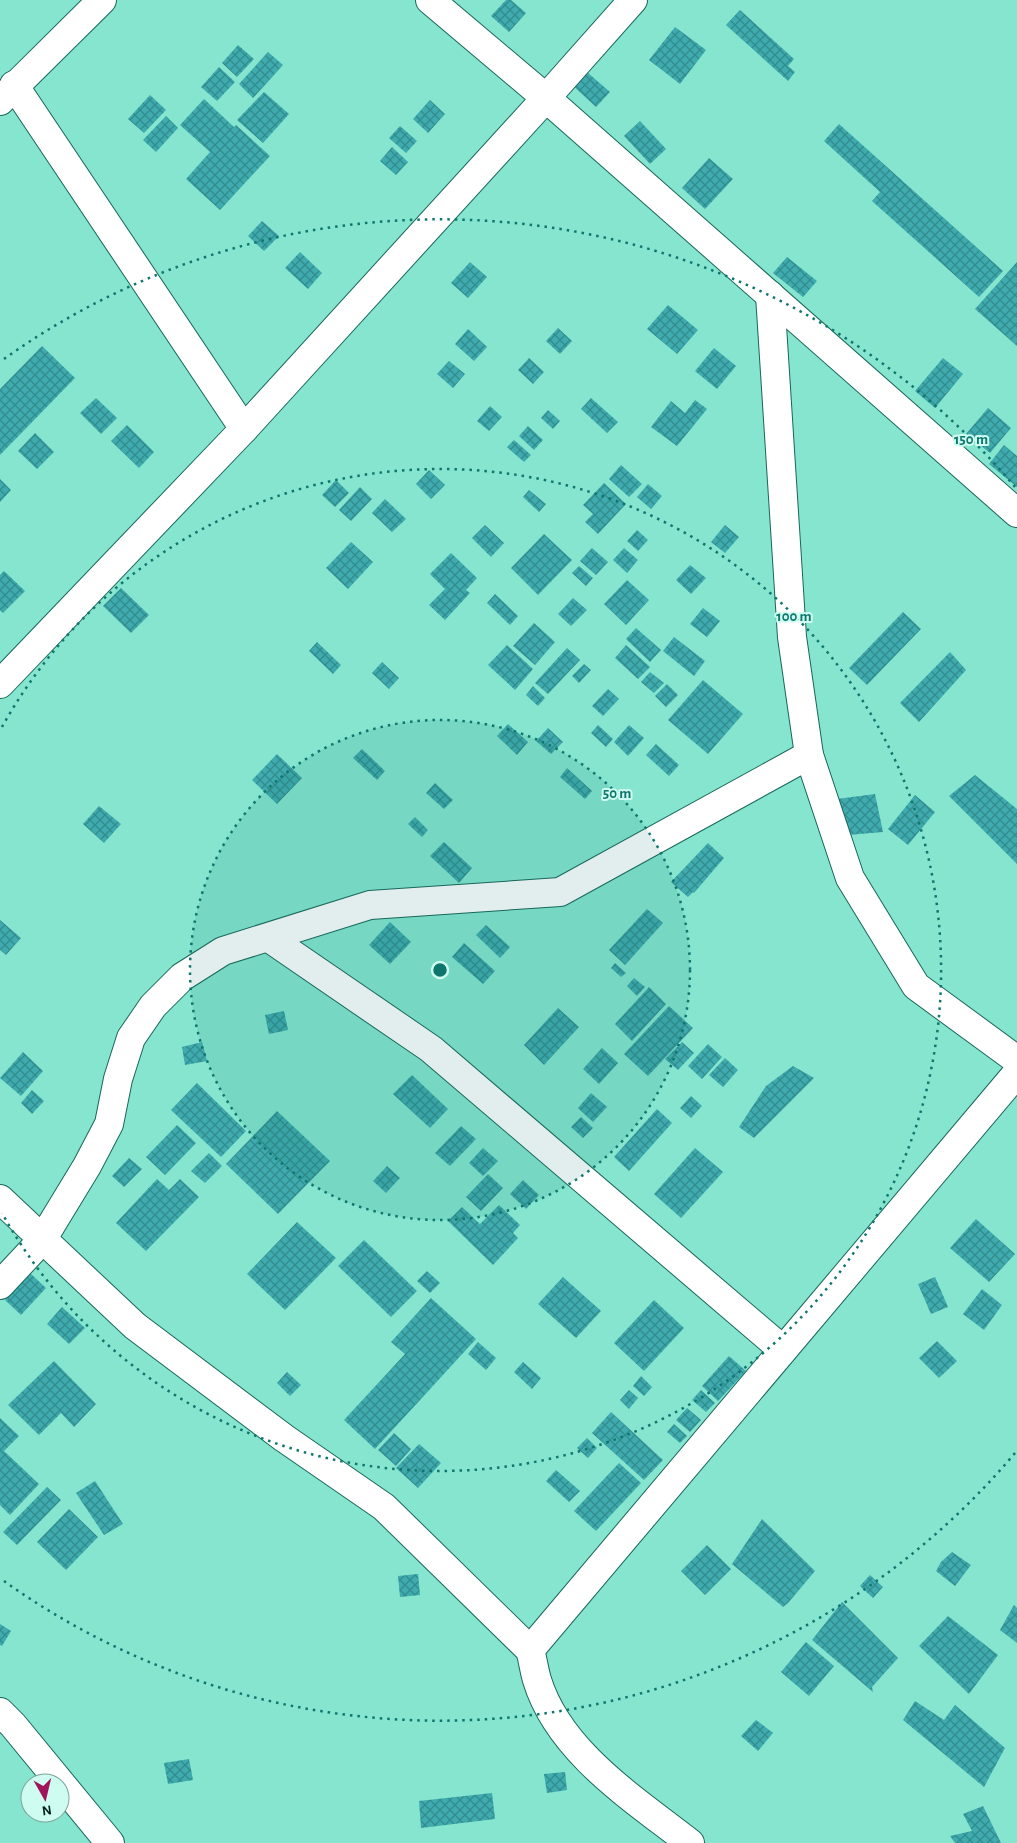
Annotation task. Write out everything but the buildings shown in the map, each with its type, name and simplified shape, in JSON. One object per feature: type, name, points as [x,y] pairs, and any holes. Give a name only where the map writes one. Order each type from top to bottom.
[{"type":"street","points":[[102,0],[7,93],[244,429]]},
{"type":"street","points":[[430,0],[546,98],[1017,513]]},
{"type":"street","points":[[0,684],[244,429],[633,0]]},
{"type":"street","points":[[770,295],[792,636],[809,755],[850,878],[916,986],[1017,1060]]},
{"type":"street","points":[[0,1285],[42,1240],[87,1166],[109,1124],[118,1079],[131,1038],[153,1006],[182,977],[223,952],[370,905],[560,892],[809,755]]},
{"type":"street","points":[[269,938],[431,1049],[783,1350]]},
{"type":"street","points":[[530,1650],[1017,1073]]},
{"type":"street","points":[[0,1199],[135,1326],[284,1438],[384,1507],[530,1650],[538,1681],[552,1713],[572,1742],[600,1773],[690,1843]]},
{"type":"street","points":[[0,1712],[13,1725],[110,1843]]}]
